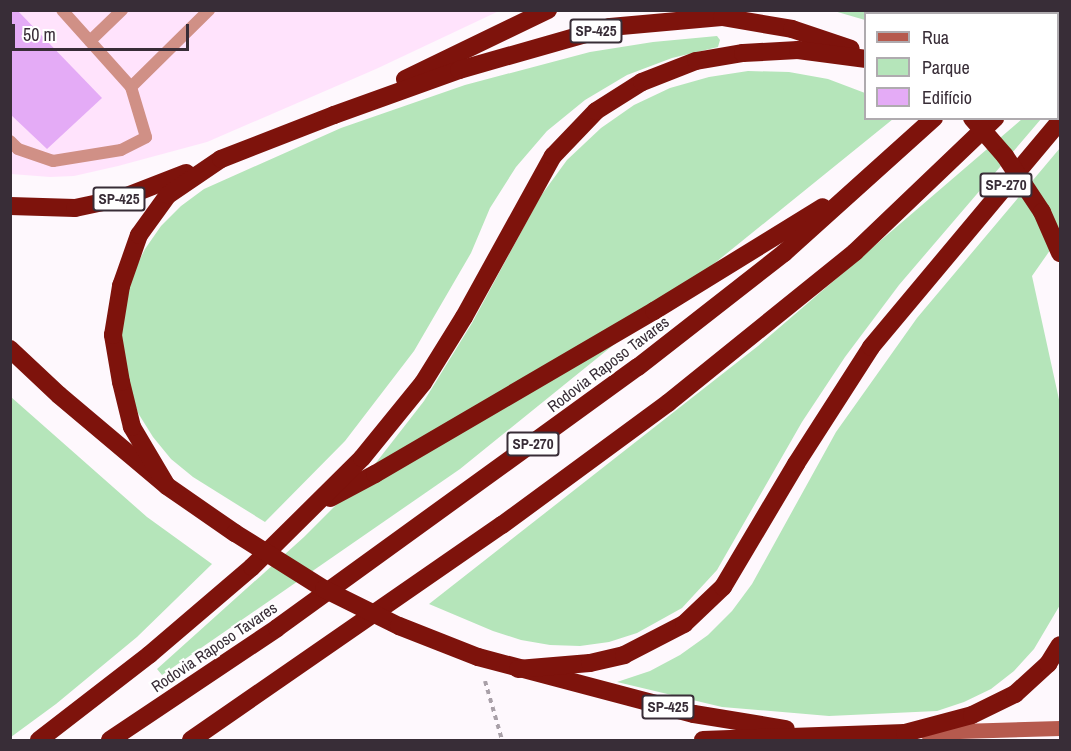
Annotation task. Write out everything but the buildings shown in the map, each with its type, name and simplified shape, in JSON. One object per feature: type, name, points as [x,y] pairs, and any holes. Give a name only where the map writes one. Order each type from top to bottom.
[{"type":"highway","points":[[334,115],[548,10]]},
{"type":"highway","name":"SP-425","points":[[10,207],[75,208],[122,198],[334,115],[459,70],[610,27],[722,17],[792,29],[864,56]]},
{"type":"highway","points":[[39,741],[148,655],[252,567],[362,458],[423,383],[464,317],[553,156],[596,111],[642,82],[696,61],[743,52],[798,50],[864,57]]},
{"type":"highway","name":"Rodovia Raposo Tavares","points":[[110,741],[277,628],[638,367],[784,253],[857,186],[906,146],[932,120]]},
{"type":"highway","points":[[974,120],[1011,165],[1042,212],[1060,252]]},
{"type":"highway","name":"SP-270","points":[[191,741],[502,525],[668,403],[855,252],[992,120]]},
{"type":"highway","name":"SP-270","points":[[518,669],[590,663],[624,655],[684,624],[723,587],[796,464],[871,347],[1060,121]]},
{"type":"highway","points":[[166,486],[132,427],[121,382],[113,335],[121,286],[139,235],[168,195],[221,159]]},
{"type":"highway","points":[[313,506],[375,474],[634,323],[857,186]]},
{"type":"highway","name":"SP-425","points":[[10,349],[59,395],[166,486],[235,533],[324,589],[399,626],[477,657],[518,669],[694,714],[820,735],[905,733],[972,715],[1015,694],[1048,664],[1060,645]]},
{"type":"highway","points":[[703,741],[820,735]]},
{"type":"street","points":[[905,733],[1060,728]]},
{"type":"lane","points":[[10,141],[18,149],[53,161],[121,150],[147,137],[131,87],[62,10]]},
{"type":"lane","points":[[90,41],[122,10]]},
{"type":"lane","points":[[131,87],[209,10]]},
{"type":"path","points":[[477,657],[502,741]]},
{"type":"shaded area","points":[[10,11],[499,11],[376,69],[207,142],[74,176],[50,177],[11,174]]},
{"type":"green space","points":[[834,11],[1004,11],[864,12],[864,20]]},
{"type":"green space","points":[[717,36],[720,40],[718,47],[672,58],[627,75],[585,100],[547,131],[516,167],[490,208],[471,253],[414,351],[345,441],[265,522],[193,477],[171,459],[153,437],[138,413],[128,386],[121,330],[125,302],[132,275],[145,249],[161,226],[181,206],[204,189],[341,128],[465,85],[590,52],[653,42]]},
{"type":"green space","points":[[748,71],[789,72],[828,79],[864,93],[864,120],[892,120],[460,469],[162,675],[157,669],[304,537],[368,473],[424,401],[472,323],[540,197],[567,160],[601,128],[634,105],[670,88],[709,77]]},
{"type":"green space","points":[[1021,120],[1040,120],[899,285],[845,357],[802,422],[717,570],[682,608],[637,633],[609,642],[580,646],[550,645],[521,640],[493,631],[429,604],[758,346]]},
{"type":"green space","points":[[1060,148],[1060,236],[1032,276],[1060,404],[1060,605],[1034,649],[1014,671],[991,689],[964,702],[937,711],[829,716],[722,707],[617,682],[650,671],[680,655],[708,635],[732,611],[752,584],[836,432],[917,318]]},
{"type":"green space","points":[[11,397],[147,517],[212,564],[137,637],[56,704],[11,737]]}]
